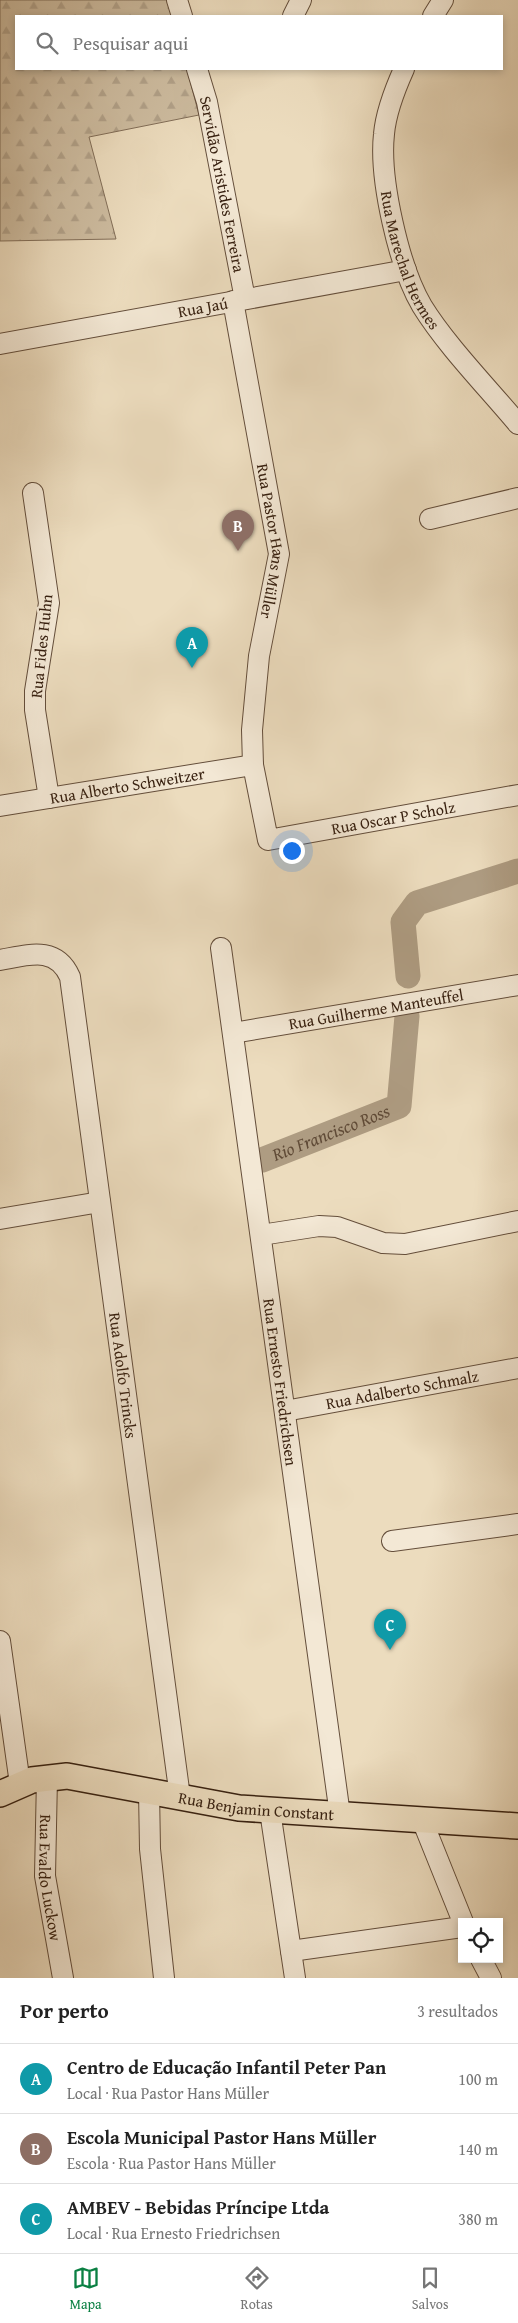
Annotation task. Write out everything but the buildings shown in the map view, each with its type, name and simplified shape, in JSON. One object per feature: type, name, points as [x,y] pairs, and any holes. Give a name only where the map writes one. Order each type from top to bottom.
[{"type":"main road","name":"Rua Benjamin Constant","points":[[10,1789],[47,1777],[87,1779],[232,1807],[518,1826]]},
{"type":"street","points":[[177,0],[182,15]]},
{"type":"street","points":[[294,15],[301,0]]},
{"type":"street","points":[[434,15],[443,0]]},
{"type":"street","name":"Servidão Aristides Ferreira","points":[[197,70],[208,110],[239,300]]},
{"type":"street","name":"Rua Marechal Hermes","points":[[404,70],[387,114],[383,149],[390,208],[406,270],[416,294],[431,319],[518,424]]},
{"type":"street","name":"Rua Jaú","points":[[0,344],[406,270]]},
{"type":"street","name":"Rua Pastor Hans Müller","points":[[239,300],[278,554],[258,665],[252,730],[253,765],[268,840]]},
{"type":"street","name":"Rua Fides Huhn","points":[[33,493],[48,603],[35,691],[35,710],[49,798]]},
{"type":"street","points":[[430,519],[518,498]]},
{"type":"street","name":"Rua Alberto Schweitzer","points":[[0,806],[253,765]]},
{"type":"street","name":"Rua Oscar P Scholz","points":[[268,840],[518,795]]},
{"type":"street","name":"Rua Ernesto Friedrichsen","points":[[221,948],[340,1815]]},
{"type":"street","name":"Rua Adolfo Trincks","points":[[0,960],[38,954],[57,959],[65,967],[70,977],[180,1797]]},
{"type":"street","name":"Rua Guilherme Manteuffel","points":[[233,1032],[518,985]]},
{"type":"street","points":[[0,1218],[100,1202]]},
{"type":"street","points":[[261,1235],[319,1226],[337,1227],[383,1243],[405,1244],[518,1221]]},
{"type":"street","name":"Rua Adalberto Schmalz","points":[[285,1411],[518,1368]]},
{"type":"street","points":[[392,1541],[518,1524]]},
{"type":"street","points":[[0,1641],[10,1789]]},
{"type":"street","name":"Rua Evaldo Luckow","points":[[47,1777],[45,1876],[63,1978]]},
{"type":"street","points":[[149,1791],[150,1849],[164,1978]]},
{"type":"street","points":[[270,1811],[295,1978]]},
{"type":"street","points":[[422,1820],[461,1918]]},
{"type":"street","points":[[291,1950],[458,1928]]},
{"type":"street","points":[[483,1963],[491,1978]]},
{"type":"green space","points":[[0,0],[171,0],[175,15],[15,15],[15,70],[187,70],[199,115],[89,137],[116,239],[0,241]]},
{"type":"waterway","name":"Rio Francisco Ross","points":[[408,976],[403,922],[417,903],[518,871]]},
{"type":"waterway","name":"Rio Francisco Ross","points":[[262,1160],[399,1106],[407,1016]]},
{"type":"place","name":"Escola Municipal Pastor Hans Müller","points":[[238,551]]},
{"type":"place","name":"Centro de Educação Infantil Peter Pan","points":[[192,668]]},
{"type":"place","name":"AMBEV - Bebidas Príncipe Ltda","points":[[390,1650]]}]
